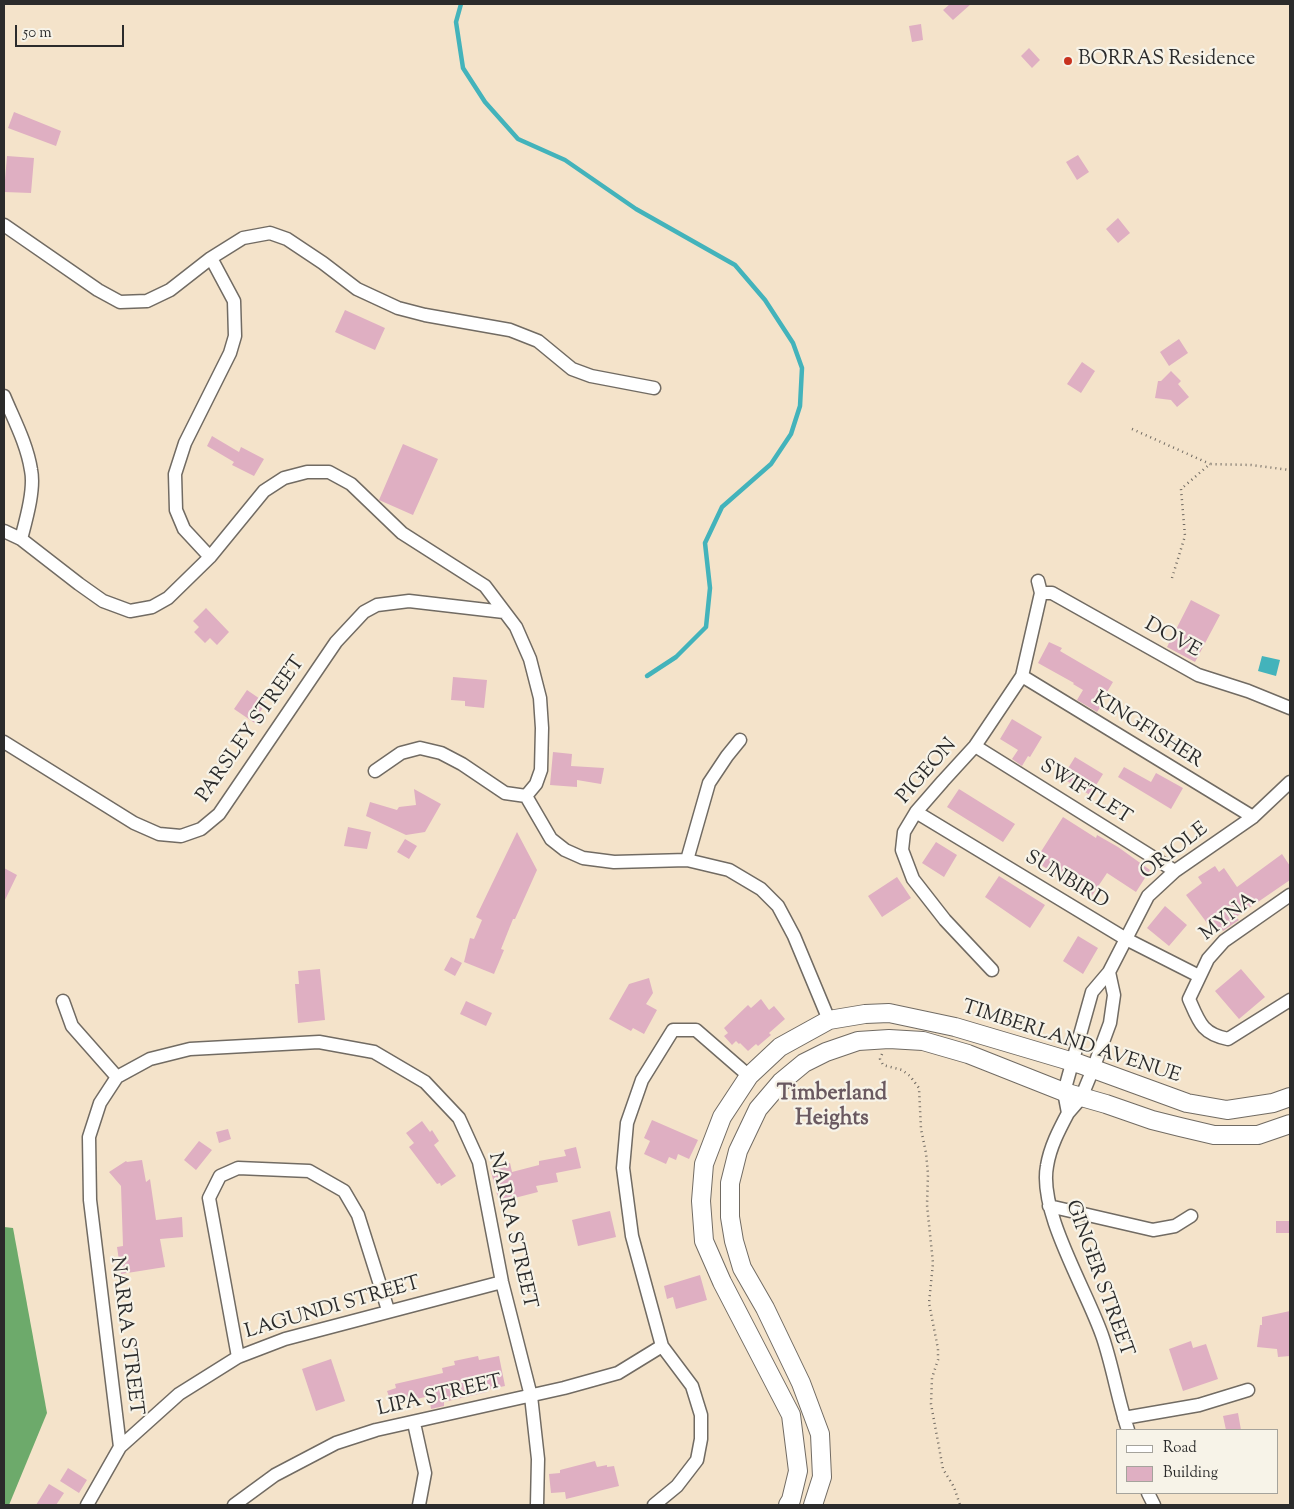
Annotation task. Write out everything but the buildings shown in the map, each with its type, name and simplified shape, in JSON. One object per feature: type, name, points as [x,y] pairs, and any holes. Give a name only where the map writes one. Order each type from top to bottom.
[{"type":"street","points":[[4,225],[98,290],[120,302],[147,300],[170,290],[211,258],[243,238],[270,233],[287,240],[323,263],[357,289],[398,308],[425,315],[510,330],[538,341],[572,368],[591,376],[654,388]]},
{"type":"street","points":[[210,557],[184,529],[176,510],[175,474],[185,443],[230,353],[235,336],[234,301],[211,258]]},
{"type":"street","points":[[4,396],[25,447],[32,471],[29,505],[21,539]]},
{"type":"street","points":[[4,531],[21,539],[103,600],[130,611],[152,607],[168,598],[210,557],[264,491],[284,478],[307,472],[329,472],[351,484],[402,533],[485,586],[516,627],[530,659],[540,698],[542,728],[541,770],[536,784],[526,796]]},
{"type":"street","name":"PIGEON","points":[[992,970],[945,920],[913,879],[902,850],[904,832],[916,812],[975,746],[1022,676],[1039,587]]},
{"type":"street","name":"DOVE","points":[[1039,587],[1198,675],[1248,691],[1290,708]]},
{"type":"street","name":"PARSLEY STREET","points":[[4,742],[134,824],[159,834],[181,836],[200,829],[219,814],[336,642],[364,612],[377,605],[409,601],[504,612]]},
{"type":"street","name":"KINGFISHER","points":[[1022,676],[1253,817]]},
{"type":"street","points":[[687,860],[709,783],[740,740]]},
{"type":"street","name":"SWIFTLET","points":[[975,746],[1175,871]]},
{"type":"street","points":[[375,771],[401,754],[420,748],[441,752],[505,793],[526,796]]},
{"type":"street","name":"ORIOLE","points":[[1073,1062],[1092,992],[1109,972],[1148,896],[1175,871],[1253,817],[1290,782]]},
{"type":"street","points":[[526,796],[551,839],[565,850],[583,858],[614,862],[687,860],[729,870],[760,889],[778,906],[794,936],[829,1020]]},
{"type":"street","name":"SUNBIRD","points":[[916,812],[1126,939],[1199,976]]},
{"type":"street","name":"MYNA","points":[[1290,895],[1224,941],[1208,959],[1189,999],[1198,1020],[1213,1036],[1228,1039],[1290,1000]]},
{"type":"street","name":"GINGER STREET","points":[[1109,972],[1114,996],[1110,1023],[1081,1098],[1068,1113],[1054,1142],[1046,1167],[1046,1186],[1049,1206],[1103,1337],[1126,1424]]},
{"type":"street","points":[[63,1001],[72,1026],[117,1078]]},
{"type":"street","name":"TIMBERLAND AVENUE","points":[[788,1505],[798,1471],[791,1415],[722,1282],[704,1241],[701,1201],[704,1164],[722,1117],[749,1076],[780,1046],[829,1020],[865,1014],[889,1013],[955,1027],[1073,1062],[1187,1103],[1227,1110],[1273,1103],[1290,1097]]},
{"type":"street","points":[[654,1505],[677,1486],[697,1460],[701,1439],[701,1414],[692,1386],[662,1346],[632,1236],[623,1168],[627,1123],[642,1080],[673,1030],[696,1030],[749,1076]]},
{"type":"street","points":[[813,1505],[822,1477],[820,1434],[801,1383],[765,1308],[742,1268],[734,1241],[730,1217],[730,1183],[738,1151],[758,1109],[781,1082],[804,1063],[826,1052],[858,1042],[889,1039],[923,1041],[968,1054],[1064,1092],[1152,1120],[1214,1134],[1258,1135],[1290,1124]]},
{"type":"street","name":"NARRA STREET","points":[[120,1447],[90,1200],[89,1137],[100,1103],[117,1078],[150,1060],[190,1049],[319,1042],[374,1052],[425,1082],[459,1118],[479,1162],[502,1282],[531,1396],[538,1459],[537,1505]]},
{"type":"street","points":[[1068,1113],[1064,1092],[1073,1062]]},
{"type":"street","points":[[238,1357],[209,1198],[220,1176],[238,1168],[309,1171],[344,1191],[358,1215],[388,1310]]},
{"type":"street","points":[[1049,1206],[1153,1230],[1174,1226],[1191,1216]]},
{"type":"street","name":"LAGUNDI STREET","points":[[87,1505],[120,1447],[179,1394],[238,1357],[285,1339],[388,1310],[502,1282]]},
{"type":"street","points":[[742,1318],[765,1308]]},
{"type":"street","name":"LIPA STREET","points":[[234,1505],[276,1475],[336,1444],[376,1430],[531,1396],[618,1373],[662,1346]]},
{"type":"street","points":[[1126,1424],[1248,1390]]},
{"type":"street","points":[[414,1423],[425,1472],[419,1505]]},
{"type":"path","points":[[1132,429],[1210,464],[1251,464],[1290,470]]},
{"type":"path","points":[[1172,578],[1185,536],[1181,489],[1210,464]]},
{"type":"path","points":[[889,1039],[880,1059],[883,1065],[902,1070],[910,1076],[917,1083],[920,1097],[920,1122],[927,1159],[927,1205],[933,1266],[929,1303],[938,1349],[938,1360],[932,1378],[931,1404],[943,1469],[954,1487],[960,1505]]},
{"type":"green space","points":[[4,1227],[13,1228],[47,1413],[9,1505],[4,1505]]},
{"type":"water","points":[[1262,656],[1280,660],[1276,676],[1258,671]]},
{"type":"waterway","points":[[461,4],[456,22],[463,68],[485,102],[518,139],[565,160],[636,209],[735,265],[765,300],[793,343],[802,368],[800,406],[791,434],[771,464],[722,507],[705,543],[710,588],[706,627],[676,657],[647,676]]},
{"type":"place","name":"BORRAS Residence","points":[[1068,61]]},
{"type":"district","name":"Timberland Heights","points":[[832,1108]]}]
